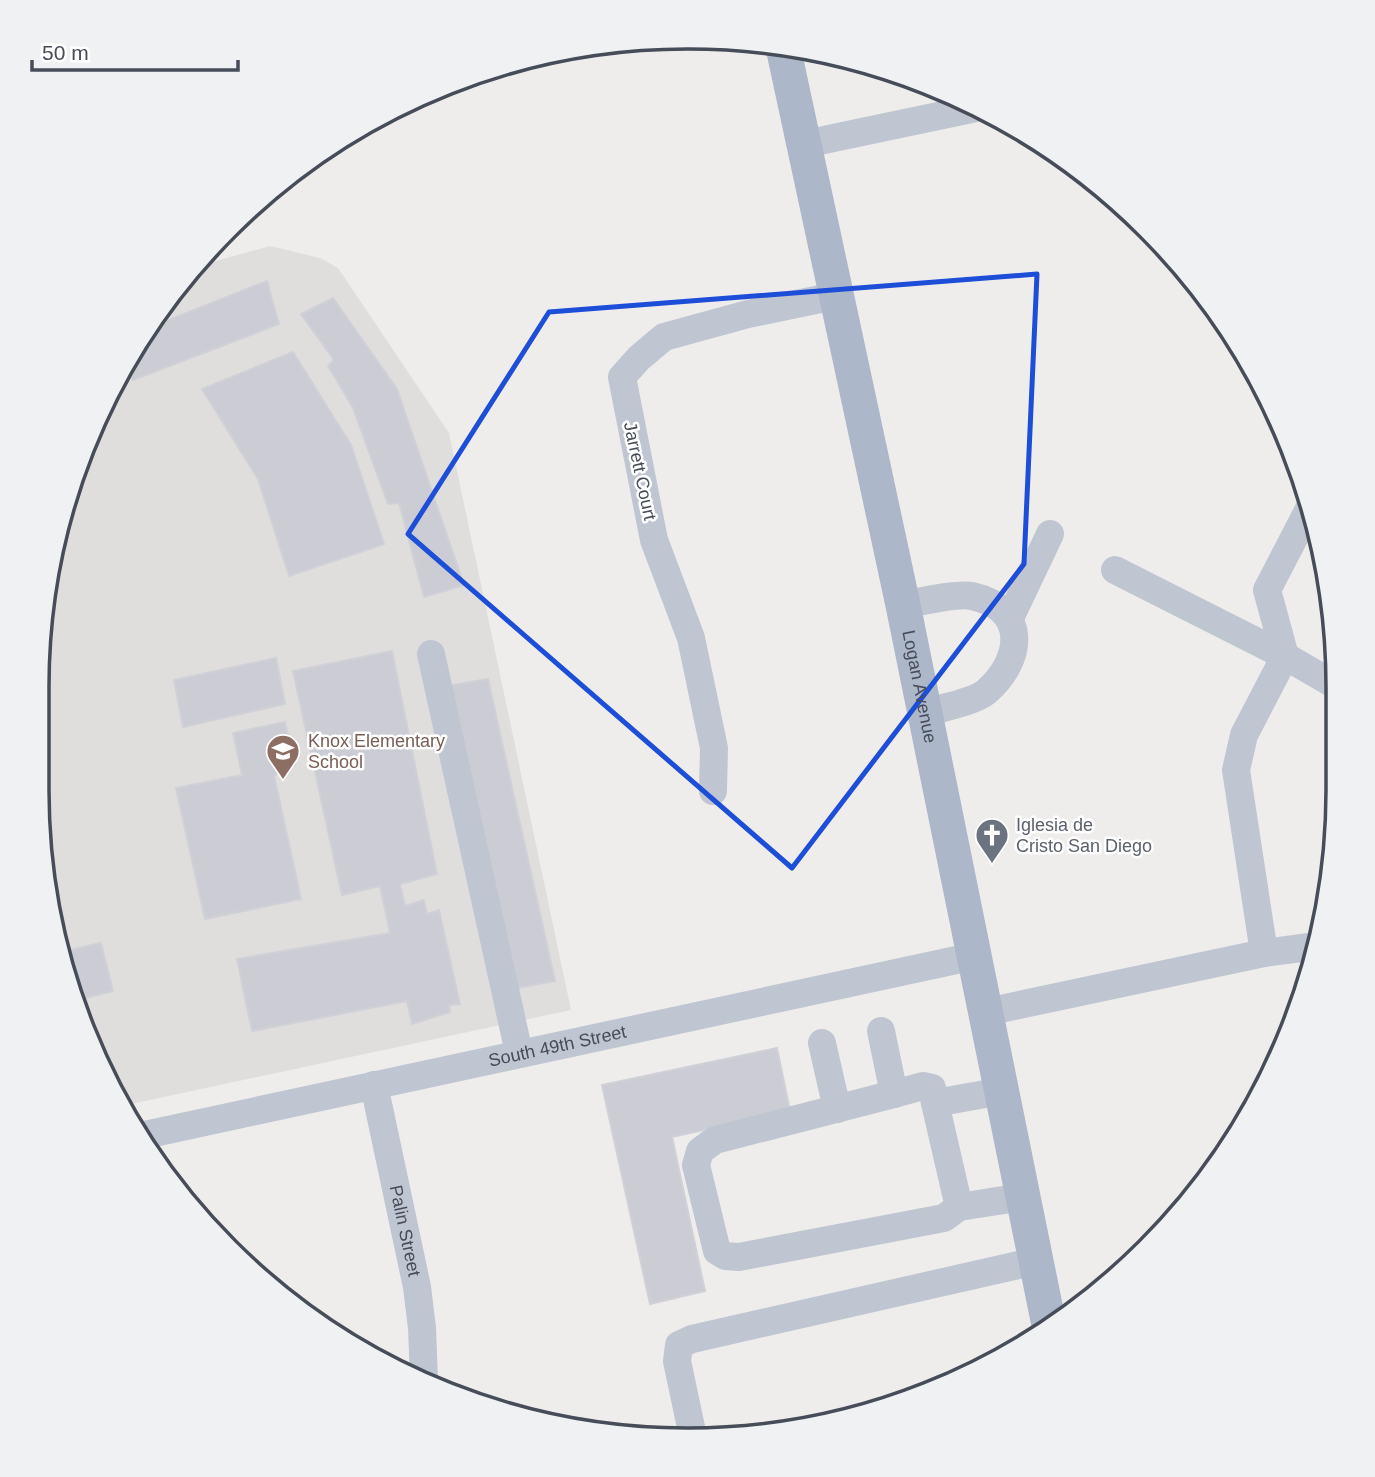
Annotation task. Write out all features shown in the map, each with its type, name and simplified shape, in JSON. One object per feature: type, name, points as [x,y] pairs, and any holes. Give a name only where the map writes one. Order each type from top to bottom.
[{"type":"main road","name":"Logan Avenue","points":[[785,56],[903,605],[1047,1316]]},
{"type":"street","points":[[805,144],[961,111]]},
{"type":"street","name":"Jarrett Court","points":[[713,791],[714,748],[691,638],[654,540],[622,377],[664,337],[748,314],[835,296]]},
{"type":"street","points":[[1264,953],[1236,769],[1244,735],[1285,656],[1267,590],[1303,520]]},
{"type":"street","points":[[1010,618],[1050,534]]},
{"type":"street","points":[[1115,570],[1285,656],[1326,680]]},
{"type":"street","points":[[903,605],[970,596],[991,603],[1010,618],[1014,628],[1015,642],[1008,668],[984,694],[925,713]]},
{"type":"street","points":[[431,654],[519,1053]]},
{"type":"street","points":[[986,1012],[1264,953],[1306,947]]},
{"type":"street","name":"South 49th Street","points":[[151,1134],[975,957]]},
{"type":"street","points":[[881,1031],[894,1094]]},
{"type":"street","points":[[822,1043],[837,1108]]},
{"type":"street","name":"Palin Street","points":[[374,1085],[417,1287],[424,1370]]},
{"type":"street","points":[[960,1207],[932,1088],[923,1086],[715,1140],[700,1152],[696,1165],[717,1251],[725,1256],[752,1254],[944,1219],[960,1207],[1023,1197]]},
{"type":"street","points":[[935,1103],[1002,1091]]},
{"type":"street","points":[[690,1428],[677,1361],[679,1345],[692,1339],[1036,1261]]},
{"type":"highlighted area","points":[[1037,274],[1024,564],[792,868],[408,534],[549,312]]},
{"type":"shaded area","name":"Knox Elementary School","points":[[270,246],[320,258],[338,268],[449,433],[571,1010],[132,1104],[115,1072],[83,995],[61,914],[50,831],[50,646],[61,563],[83,482],[98,443],[135,368],[181,299],[212,262]]},
{"type":"building","points":[[267,281],[279,324],[133,380],[130,377],[135,368],[165,321]]},
{"type":"building","points":[[333,298],[397,389],[464,585],[424,597],[399,503],[388,504],[353,408],[328,366],[334,360],[301,314]]},
{"type":"building","points":[[293,352],[351,445],[384,544],[289,576],[258,479],[202,389]]},
{"type":"building","points":[[392,651],[437,874],[400,884],[405,906],[424,900],[427,914],[439,910],[460,1004],[449,1005],[450,1012],[412,1024],[407,1001],[252,1031],[237,959],[390,933],[380,886],[342,895],[293,671]]},
{"type":"building","points":[[276,658],[285,704],[183,727],[174,680]]},
{"type":"building","points":[[488,679],[555,981],[507,990],[441,687]]},
{"type":"building","points":[[285,722],[295,765],[274,775],[301,899],[205,919],[176,788],[242,775],[233,733]]},
{"type":"building","points":[[101,943],[113,991],[85,998],[87,1005],[70,950]]},
{"type":"building","points":[[777,1048],[790,1111],[672,1137],[705,1291],[650,1304],[602,1085]]},
{"type":"place","name":"Knox Elementary School","points":[[283,781]]},
{"type":"place","name":"Iglesia de Cristo San Diego","points":[[992,865]]}]
